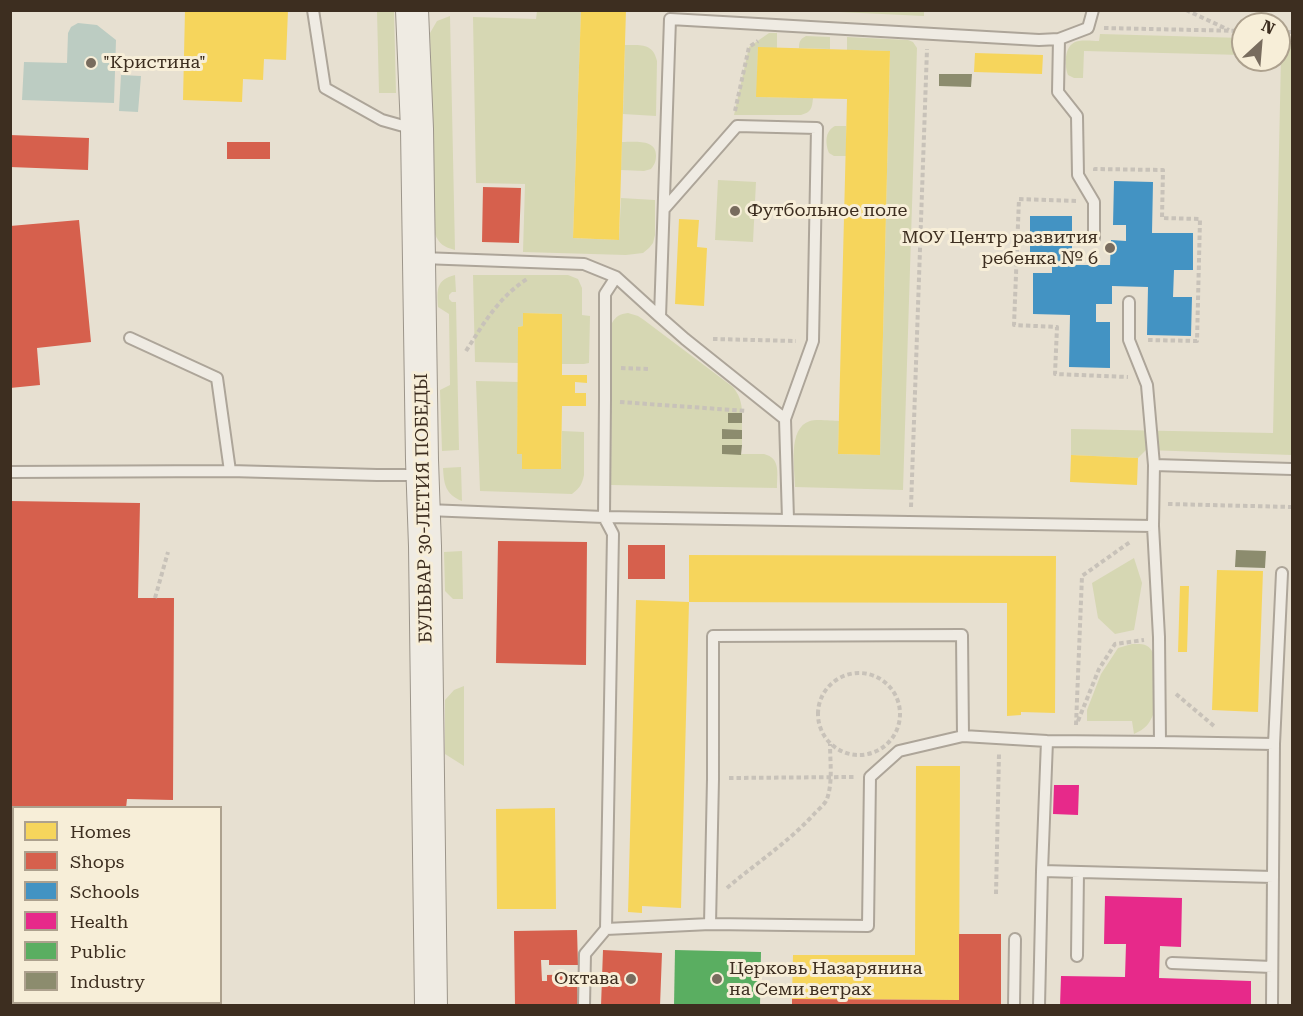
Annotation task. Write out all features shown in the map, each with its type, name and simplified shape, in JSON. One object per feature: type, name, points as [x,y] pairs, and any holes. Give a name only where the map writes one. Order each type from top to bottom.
[{"type":"main road","name":"БУЛЬВАР 30-ЛЕТИЯ ПОБЕДЫ","points":[[412,10],[417,129],[431,1005]]},
{"type":"lane","points":[[313,10],[326,88],[382,120],[417,129]]},
{"type":"lane","points":[[660,317],[670,15],[778,26],[1039,40],[1059,39],[1088,28],[1093,10]]},
{"type":"lane","points":[[1059,39],[1058,92],[1077,116],[1078,175],[1094,202],[1094,238]]},
{"type":"lane","points":[[665,208],[737,126],[818,128],[813,341],[781,416],[788,519]]},
{"type":"lane","points":[[419,258],[584,264],[616,277],[686,339],[781,416]]},
{"type":"lane","points":[[584,1005],[585,954],[606,929],[613,534],[604,517],[605,294],[616,277]]},
{"type":"lane","points":[[1129,302],[1129,340],[1147,385],[1154,465],[1152,504],[1159,638],[1160,742]]},
{"type":"lane","points":[[130,338],[217,378],[230,471]]},
{"type":"lane","points":[[1154,465],[1293,469]]},
{"type":"lane","points":[[10,472],[230,471],[423,475]]},
{"type":"lane","points":[[424,510],[604,517],[1153,526]]},
{"type":"lane","points":[[1272,1005],[1275,744],[1282,573]]},
{"type":"lane","points":[[711,924],[713,636],[962,635],[963,736]]},
{"type":"lane","points":[[606,929],[711,924],[868,926],[870,777],[899,750],[963,736],[1047,741],[1275,744]]},
{"type":"lane","points":[[1039,1005],[1041,872],[1047,741]]},
{"type":"lane","points":[[1041,872],[1273,877]]},
{"type":"lane","points":[[1077,956],[1078,872]]},
{"type":"lane","points":[[1014,1005],[1015,939]]},
{"type":"lane","points":[[1172,963],[1272,967]]},
{"type":"path","points":[[1186,10],[1230,31]]},
{"type":"path","points":[[737,126],[734,115],[749,47],[778,26]]},
{"type":"path","points":[[1088,28],[1230,31]]},
{"type":"path","points":[[911,522],[927,34]]},
{"type":"path","points":[[1129,340],[1197,341],[1200,219],[1162,218],[1163,170],[1095,169],[1094,202],[1019,199],[1014,325],[1057,327],[1055,374],[1144,378]]},
{"type":"path","points":[[466,351],[492,311],[512,289],[551,263]]},
{"type":"path","points":[[686,339],[813,341]]},
{"type":"path","points":[[605,368],[649,369]]},
{"type":"path","points":[[605,400],[781,416]]},
{"type":"path","points":[[1152,504],[1293,507]]},
{"type":"path","points":[[1074,741],[1082,576],[1153,526]]},
{"type":"path","points":[[155,598],[168,552]]},
{"type":"path","points":[[1076,724],[1099,669],[1115,644],[1159,638]]},
{"type":"path","points":[[711,903],[743,874],[785,842],[826,801],[831,777],[830,744],[822,732],[818,718],[819,703],[825,690],[835,680],[848,674],[862,673],[876,676],[888,684],[896,695],[900,707],[900,720],[896,733],[889,743],[878,751],[866,755],[853,755],[830,744]]},
{"type":"path","points":[[1160,679],[1235,744]]},
{"type":"path","points":[[996,894],[999,738]]},
{"type":"path","points":[[713,779],[870,777]]},
{"type":"green space","points":[[797,10],[924,10],[924,16]]},
{"type":"green space","points":[[377,11],[394,11],[396,93],[379,93]]},
{"type":"green space","points":[[537,11],[581,11],[573,238],[619,240],[621,198],[655,200],[655,235],[653,243],[643,253],[626,255],[523,252],[525,184],[476,183],[473,17],[536,19]]},
{"type":"green space","points":[[450,16],[455,250],[442,245],[435,234],[430,33],[437,21]]},
{"type":"green space","points":[[769,33],[777,33],[777,48],[758,48],[757,97],[813,98],[811,107],[809,111],[801,115],[734,115],[749,47]]},
{"type":"green space","points":[[1100,34],[1231,38],[1231,55],[1084,51],[1083,78],[1068,75],[1066,55],[1070,46],[1079,41],[1099,41]]},
{"type":"green space","points":[[806,36],[830,37],[830,49],[799,48],[800,41]]},
{"type":"green space","points":[[847,37],[908,40],[913,42],[917,48],[903,490],[795,487],[795,440],[803,425],[810,421],[839,421],[838,454],[880,455],[890,51],[847,50]]},
{"type":"green space","points":[[1292,39],[1292,455],[1146,450],[1138,458],[1071,455],[1071,429],[1273,433],[1281,72],[1291,72]]},
{"type":"green space","points":[[625,45],[646,46],[655,55],[657,61],[656,116],[623,114]]},
{"type":"green space","points":[[835,126],[846,126],[846,156],[834,156],[829,153],[827,138],[829,131]]},
{"type":"green space","points":[[622,142],[638,142],[652,146],[656,157],[651,169],[621,170]]},
{"type":"green space","name":"Футбольное поле","points":[[718,180],[756,182],[753,242],[715,240]]},
{"type":"green space","points":[[455,275],[456,292],[449,295],[449,299],[456,302],[459,450],[442,451],[440,390],[450,385],[449,314],[438,307],[438,295],[441,283]]},
{"type":"green space","points":[[473,275],[568,275],[578,279],[582,288],[582,315],[590,316],[589,363],[562,364],[562,314],[524,313],[523,326],[518,327],[518,363],[475,362]]},
{"type":"green space","points":[[628,313],[644,320],[733,387],[741,402],[742,430],[722,429],[722,439],[742,439],[742,445],[722,445],[722,454],[769,456],[777,467],[777,488],[611,485],[612,323],[618,316]]},
{"type":"green space","points":[[476,381],[518,382],[517,454],[522,454],[522,468],[561,469],[562,431],[584,432],[584,475],[575,492],[572,494],[480,491]]},
{"type":"green space","points":[[461,467],[462,501],[446,488],[443,468]]},
{"type":"green space","points":[[462,551],[463,599],[453,599],[445,591],[444,552]]},
{"type":"green space","points":[[1134,558],[1142,583],[1134,630],[1115,634],[1098,618],[1092,583]]},
{"type":"green space","points":[[1132,644],[1148,646],[1154,655],[1154,712],[1147,726],[1134,734],[1132,721],[1087,721],[1087,710],[1101,674],[1118,648]]},
{"type":"green space","points":[[464,686],[464,766],[445,754],[445,700],[454,690]]},
{"type":"shaded area","name":"\"Кристина\"","points":[[78,23],[97,25],[116,40],[114,103],[22,100],[24,62],[67,63],[68,33],[71,27]]},
{"type":"shaded area","name":"\"Кристина\"","points":[[121,75],[141,76],[138,112],[119,111]]},
{"type":"building: Homes","points":[[185,10],[288,10],[286,60],[264,59],[263,80],[243,79],[242,102],[183,100]]},
{"type":"building: Homes","points":[[581,10],[626,10],[619,240],[573,238]]},
{"type":"building: Homes","points":[[758,47],[890,51],[880,455],[838,454],[847,99],[756,97]]},
{"type":"building: Homes","points":[[975,53],[1043,55],[1042,74],[974,72]]},
{"type":"building: Homes","points":[[679,219],[699,220],[697,247],[707,248],[704,306],[675,304]]},
{"type":"building: Homes","points":[[523,313],[562,314],[562,375],[587,375],[587,383],[575,382],[575,393],[586,393],[586,406],[562,406],[561,469],[522,469],[522,454],[517,454],[518,327],[523,326]]},
{"type":"building: Homes","points":[[1071,455],[1138,458],[1137,485],[1070,482]]},
{"type":"building: Homes","points":[[689,555],[1056,556],[1055,713],[1021,712],[1021,715],[1007,716],[1007,603],[689,602]]},
{"type":"building: Homes","points":[[1217,570],[1263,571],[1258,712],[1212,710]]},
{"type":"building: Homes","points":[[1180,586],[1189,586],[1187,652],[1178,652]]},
{"type":"building: Homes","points":[[636,600],[689,602],[681,908],[642,906],[642,913],[628,912]]},
{"type":"building: Homes","points":[[916,766],[960,766],[959,1000],[792,999],[793,955],[915,955]]},
{"type":"building: Homes","points":[[555,808],[556,909],[497,909],[496,809]]},
{"type":"building: Shops","points":[[10,135],[89,138],[88,170],[10,167]]},
{"type":"building: Shops","points":[[227,142],[270,142],[270,159],[227,159]]},
{"type":"building: Shops","points":[[483,187],[521,188],[519,243],[482,242]]},
{"type":"building: Shops","points":[[79,220],[91,342],[37,348],[40,385],[10,388],[10,226]]},
{"type":"building: Shops","points":[[10,501],[140,503],[138,598],[174,598],[173,800],[127,799],[126,806],[12,806],[12,1004],[123,1004],[123,1006],[10,1006]]},
{"type":"building: Shops","points":[[498,541],[587,542],[586,665],[496,663]]},
{"type":"building: Shops","points":[[628,545],[665,545],[665,579],[628,579]]},
{"type":"building: Shops","points":[[577,930],[578,965],[549,965],[549,960],[541,960],[542,981],[547,981],[547,975],[577,974],[578,1006],[515,1006],[514,931]]},
{"type":"building: Shops","points":[[959,934],[1001,934],[1001,1006],[792,1006],[792,999],[959,1000]]},
{"type":"building: Shops","name":"Октава","points":[[603,950],[662,953],[660,1006],[601,1006]]},
{"type":"building: Schools","points":[[1114,181],[1153,182],[1152,233],[1193,233],[1193,270],[1174,270],[1173,297],[1192,297],[1191,336],[1147,335],[1148,287],[1112,286],[1112,304],[1096,304],[1096,322],[1110,322],[1110,368],[1069,367],[1070,315],[1033,314],[1033,273],[1052,273],[1052,256],[1030,256],[1030,216],[1072,216],[1072,265],[1110,265],[1111,240],[1126,241],[1126,225],[1113,225]]},
{"type":"building: Health","points":[[1054,785],[1079,785],[1078,815],[1053,814]]},
{"type":"building: Health","points":[[1105,896],[1182,898],[1181,947],[1160,946],[1159,978],[1251,981],[1251,1006],[1060,1006],[1061,976],[1125,977],[1126,944],[1104,944]]},
{"type":"building: Public","name":"Церковь Назарянина на Семи ветрах","points":[[675,950],[761,952],[760,1006],[674,1006]]},
{"type":"building: Industry","points":[[939,74],[972,74],[971,87],[939,86]]},
{"type":"building: Industry","points":[[728,413],[742,413],[742,423],[728,423]]},
{"type":"building: Industry","points":[[722,429],[742,430],[742,439],[722,439]]},
{"type":"building: Industry","points":[[722,445],[742,445],[741,455],[722,454]]},
{"type":"building: Industry","points":[[1236,550],[1266,551],[1265,568],[1235,567]]},
{"type":"place","name":"\"Кристина\"","points":[[91,63]]},
{"type":"place","name":"Футбольное поле","points":[[735,211]]},
{"type":"place","name":"МОУ Центр развития ребенка № 6","points":[[1110,248]]},
{"type":"place","name":"Октава","points":[[631,979]]},
{"type":"place","name":"Церковь Назарянина на Семи ветрах","points":[[717,979]]}]
